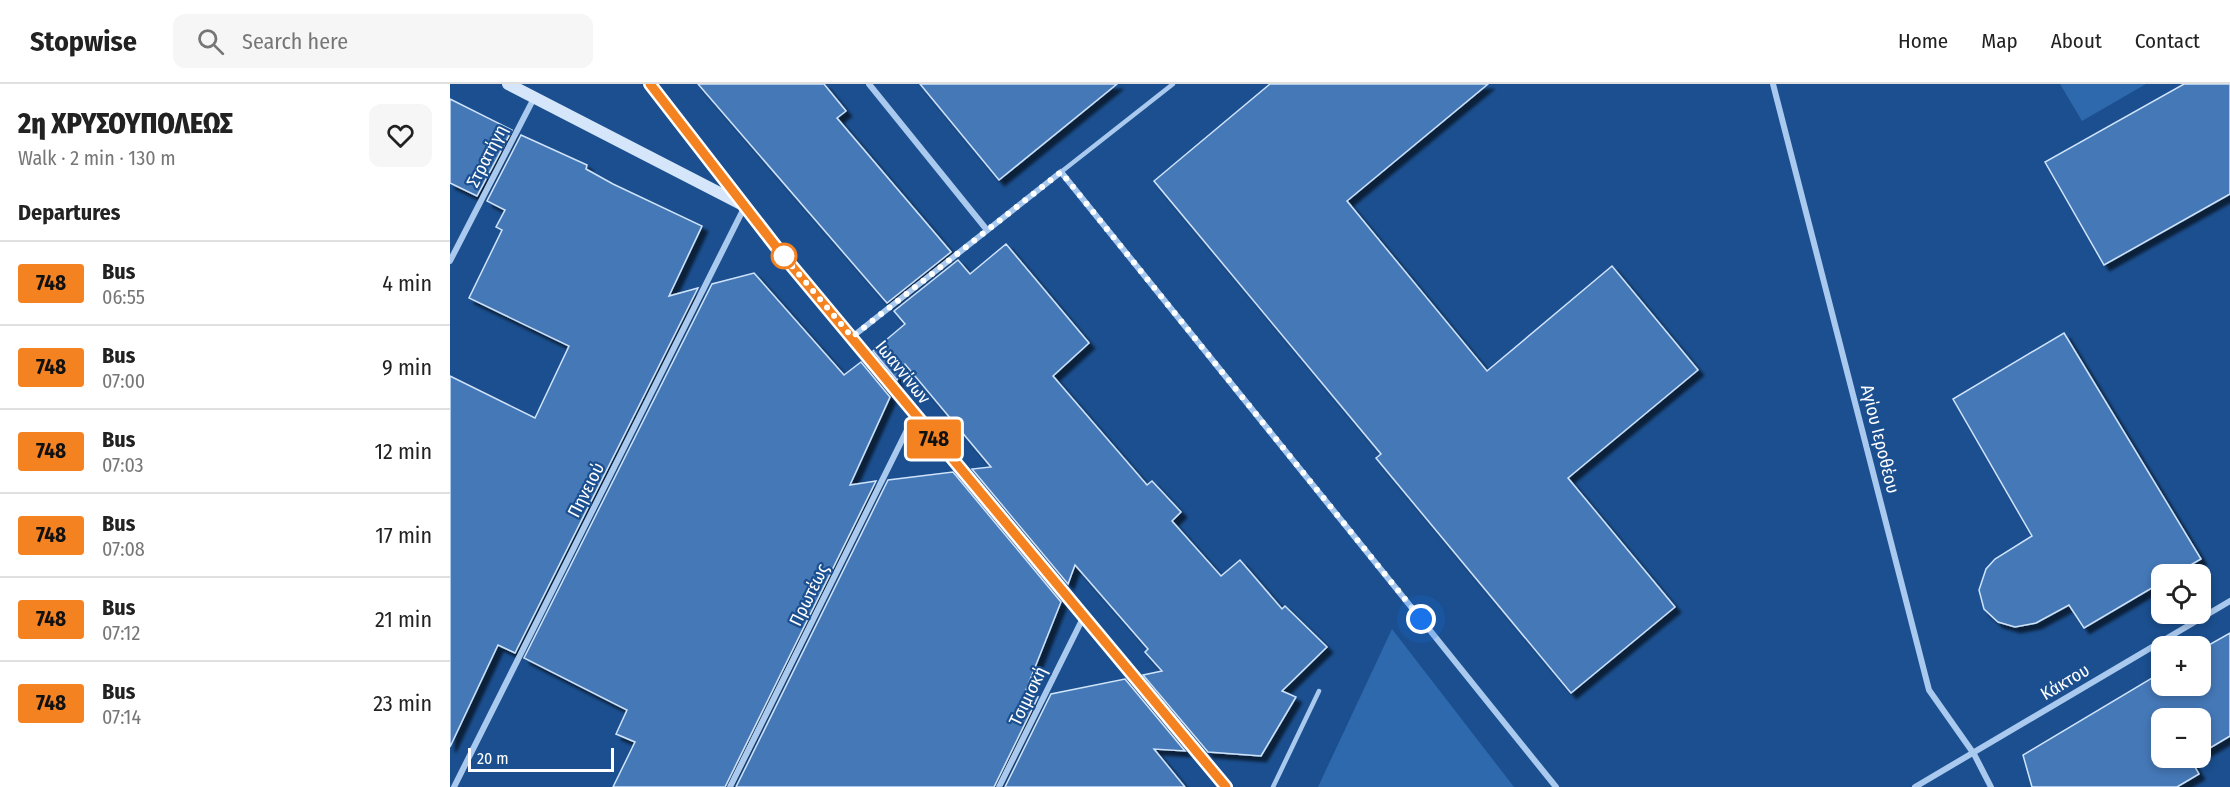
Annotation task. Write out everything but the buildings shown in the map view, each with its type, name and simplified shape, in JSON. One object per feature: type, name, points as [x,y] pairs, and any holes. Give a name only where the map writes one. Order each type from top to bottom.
[{"type":"street","points":[[508,84],[745,206]]},
{"type":"street","name":"Ιωαννίνων","points":[[650,84],[914,416],[1226,787]]},
{"type":"street","points":[[869,84],[987,230]]},
{"type":"street","name":"Αγίου Ιεροθέου","points":[[1773,84],[1929,690],[1974,754],[1991,787]]},
{"type":"street","name":"Στρατήγη","points":[[450,261],[534,97]]},
{"type":"street","points":[[852,337],[1061,172],[1556,787]]},
{"type":"street","name":"Πηνειού","points":[[454,787],[745,206]]},
{"type":"street","name":"Πρωτέως","points":[[730,787],[914,416]]},
{"type":"street","name":"Κάκτου","points":[[1915,787],[2230,601]]},
{"type":"street","name":"Τσιμισκή","points":[[999,787],[1083,618]]},
{"type":"lane","points":[[1061,172],[1173,84]]},
{"type":"lane","points":[[1273,787],[1319,691]]},
{"type":"shaded area","points":[[2060,84],[2146,84],[2082,121]]},
{"type":"shaded area","points":[[1392,629],[1514,787],[1318,787]]},
{"type":"bus line","name":"748","points":[[650,84],[685,126],[753,218],[914,416],[1226,787]]},
{"type":"route","points":[[784,256],[781,253],[852,337],[1061,172],[1421,619]]}]
